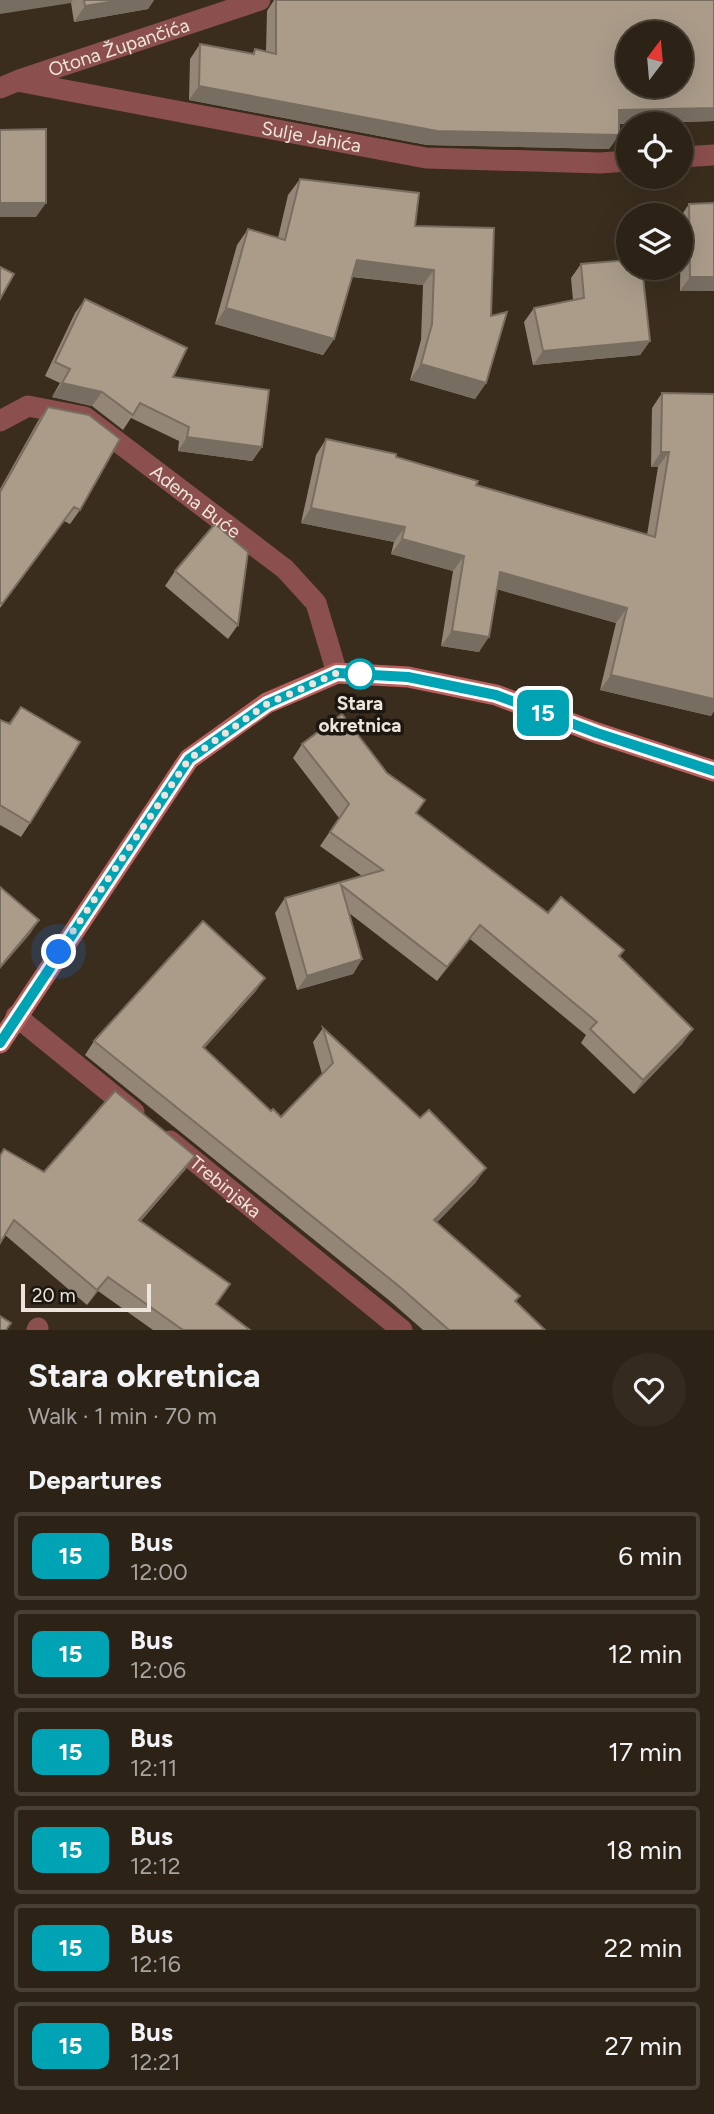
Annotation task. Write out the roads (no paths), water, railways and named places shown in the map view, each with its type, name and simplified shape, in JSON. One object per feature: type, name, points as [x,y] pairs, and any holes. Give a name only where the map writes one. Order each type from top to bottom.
[{"type":"street","name":"Otona Župančića","points":[[9,84],[260,0]]},
{"type":"street","name":"Sulje Jahića","points":[[9,84],[426,158],[616,162]]},
{"type":"street","points":[[693,156],[714,155]]},
{"type":"street","name":"Adema Buće","points":[[0,421],[28,406],[85,416],[285,569],[316,603],[337,673]]},
{"type":"street","points":[[0,1043],[189,759],[267,704],[337,673],[408,677],[496,695],[597,733],[714,771]]},
{"type":"street","name":"Trebinjska","points":[[16,1016],[401,1330]]},
{"type":"place","name":"Stara okretnica","points":[[360,674]]}]
